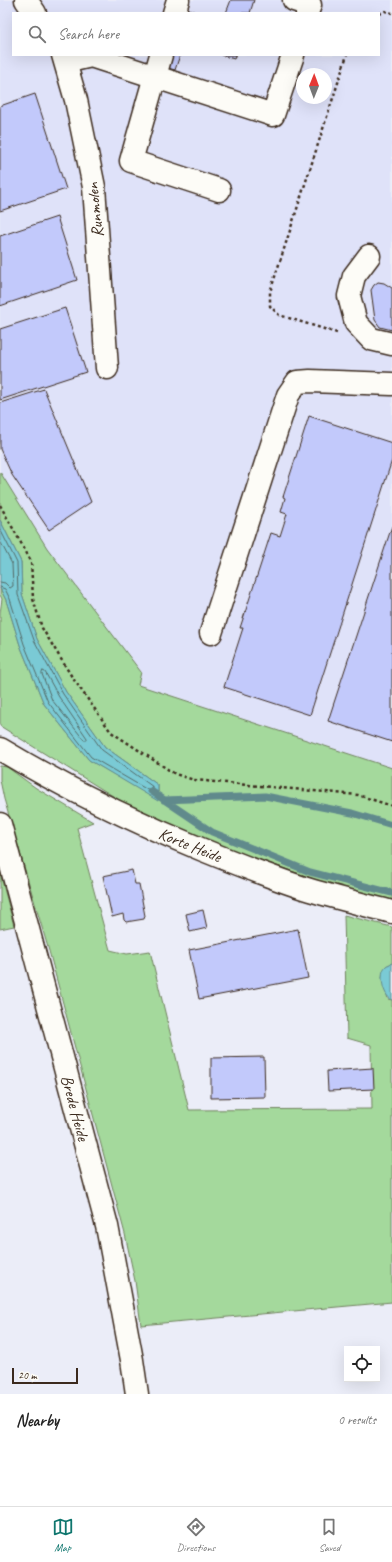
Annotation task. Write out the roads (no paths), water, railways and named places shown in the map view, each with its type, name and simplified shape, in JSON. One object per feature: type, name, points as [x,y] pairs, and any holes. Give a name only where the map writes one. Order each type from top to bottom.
[{"type":"street","points":[[26,0],[34,12]]},
{"type":"street","points":[[174,12],[178,0]]},
{"type":"street","points":[[294,0],[310,5],[307,12]]},
{"type":"street","points":[[64,58],[91,56],[273,115],[293,56]]},
{"type":"street","points":[[161,56],[131,161],[219,190]]},
{"type":"street","name":"Runmolen","points":[[64,58],[76,100],[94,187],[107,368]]},
{"type":"street","points":[[369,256],[354,276],[349,296],[356,323],[371,338],[392,344]]},
{"type":"street","points":[[211,633],[288,395],[296,382],[310,381],[392,384]]},
{"type":"street","name":"Korte Heide","points":[[0,749],[41,774],[161,833],[243,867],[303,887],[392,912]]},
{"type":"street","name":"Brede Heide","points":[[0,824],[107,1226],[137,1394]]},
{"type":"water","points":[[0,520],[21,562],[22,594],[37,639],[66,692],[105,747],[158,785],[158,801],[89,760],[44,704],[20,645],[6,600],[0,588]]},
{"type":"water","points":[[392,963],[392,1000],[386,994],[384,989],[382,974],[386,966]]},
{"type":"waterway","points":[[151,791],[212,832],[310,872],[392,893]]},
{"type":"waterway","points":[[164,800],[265,796],[352,813],[392,825]]}]
